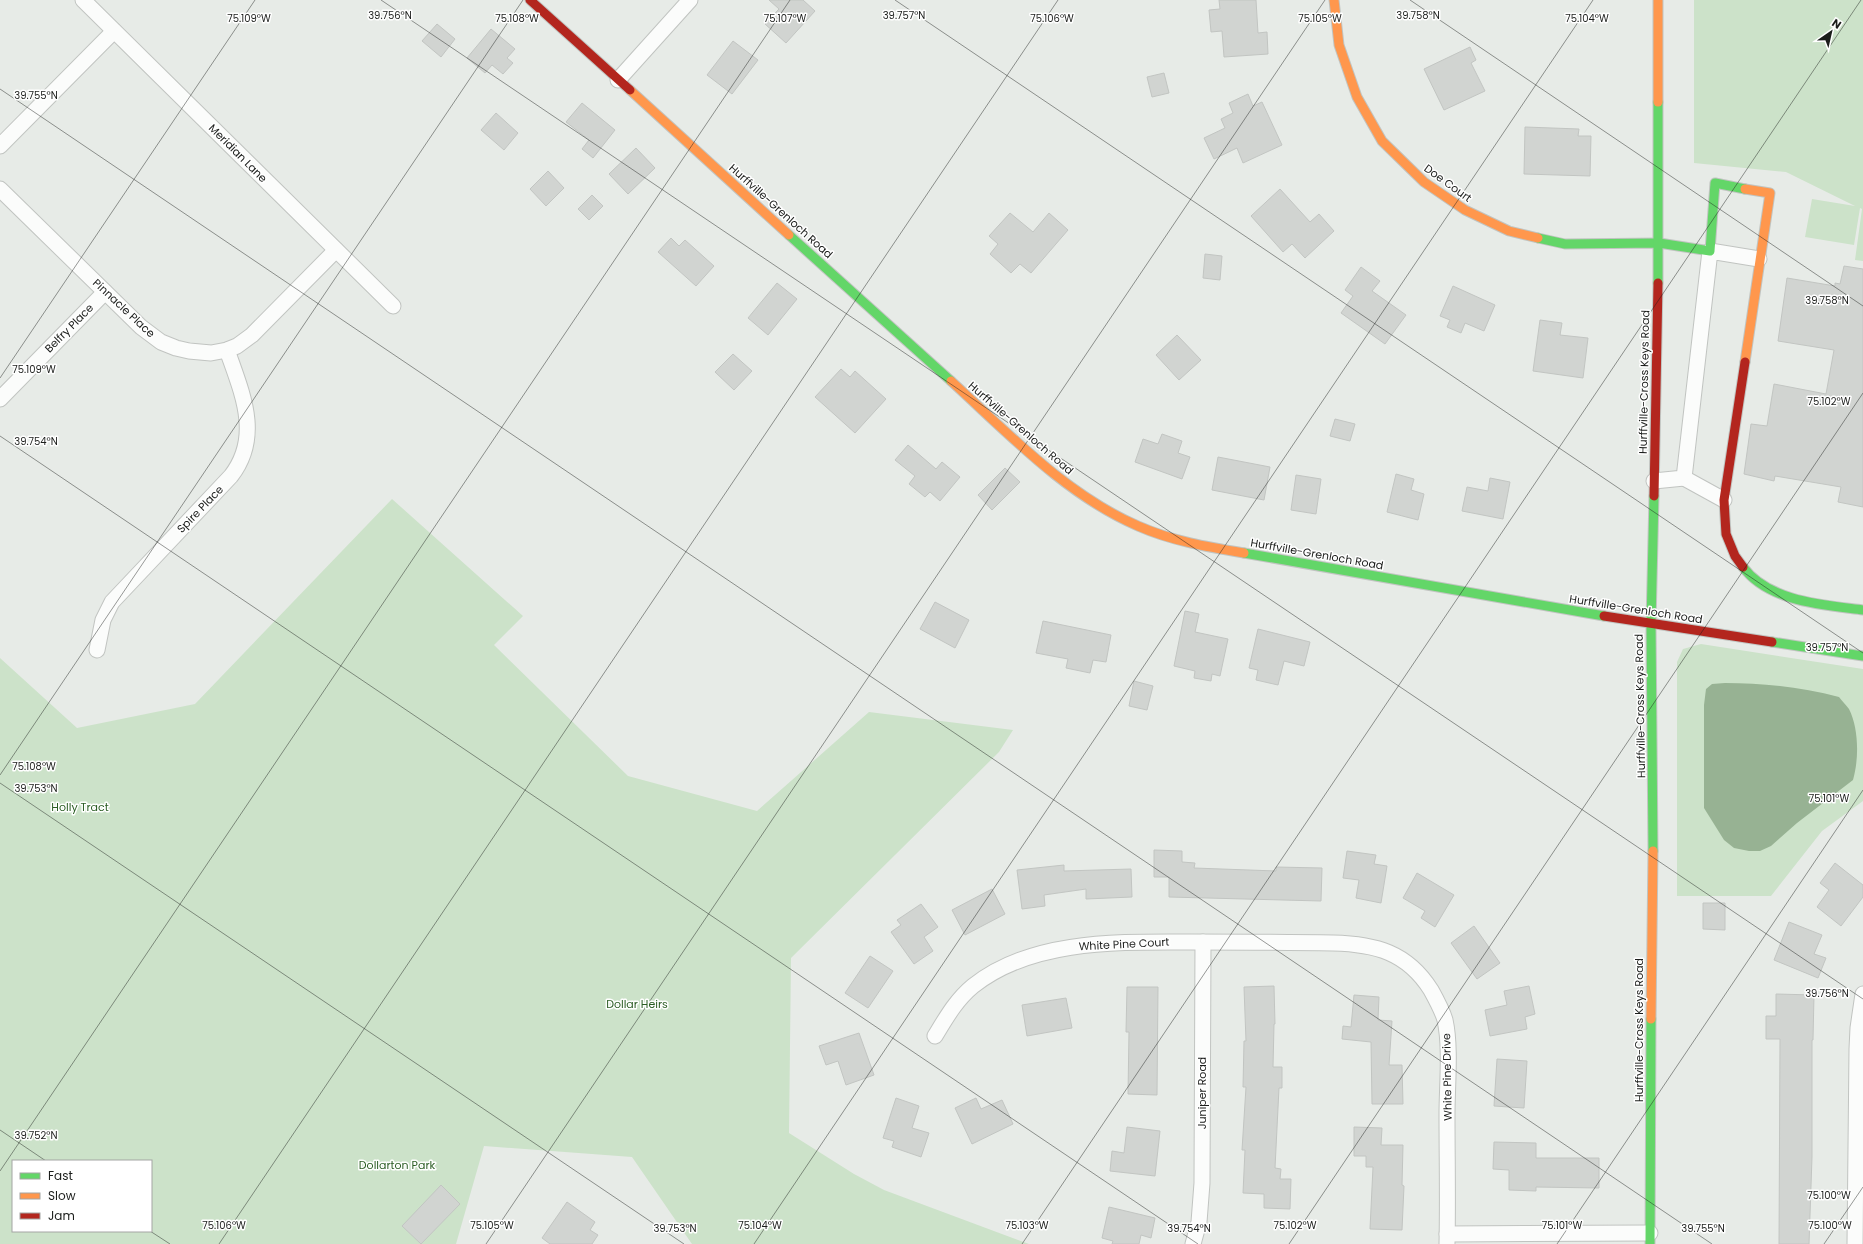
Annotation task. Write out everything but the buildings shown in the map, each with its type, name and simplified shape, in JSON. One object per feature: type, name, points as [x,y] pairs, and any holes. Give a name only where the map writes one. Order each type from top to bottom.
[{"type":"main road","name":"Hurffville-Grenloch Road","points":[[530,0],[1042,464],[1088,498],[1124,520],[1152,532],[1203,546],[1651,624],[1863,656]]},
{"type":"main road","name":"Doe Court","points":[[1334,0],[1339,45],[1357,97],[1382,141],[1424,182],[1465,210],[1509,231],[1565,244],[1659,243],[1710,251]]},
{"type":"main road","name":"Hurffville-Cross Keys Road","points":[[1650,1238],[1654,779],[1651,624],[1659,243],[1658,0]]},
{"type":"main road","points":[[1710,251],[1715,183],[1770,193],[1724,500],[1725,532],[1733,554],[1742,568],[1768,588],[1800,601],[1863,610]]},
{"type":"street","name":"Meridian Lane","points":[[83,0],[393,306]]},
{"type":"street","points":[[618,80],[690,0]]},
{"type":"street","points":[[0,146],[114,31]]},
{"type":"street","name":"Pinnacle Place","points":[[0,189],[141,326],[165,343],[189,351],[211,353],[227,350],[240,344],[252,335],[336,250]]},
{"type":"street","points":[[1684,478],[1710,251],[1759,259]]},
{"type":"street","name":"Belfry Place","points":[[0,399],[105,292]]},
{"type":"street","name":"Spire Place","points":[[97,650],[103,620],[112,602],[240,465],[246,446],[248,423],[242,394],[227,350]]},
{"type":"street","points":[[1654,481],[1684,478],[1724,500]]},
{"type":"street","name":"White Pine Court","points":[[935,1036],[948,1014],[961,998],[974,986],[1002,968],[1020,961],[1058,950],[1099,943],[1204,942]]},
{"type":"street","name":"White Pine Drive","points":[[1204,942],[1332,942],[1362,944],[1387,951],[1401,958],[1418,973],[1427,984],[1445,1020],[1447,1036],[1447,1239]]},
{"type":"street","name":"Juniper Road","points":[[1193,1244],[1199,1222],[1202,1183],[1204,942]]},
{"type":"street","points":[[1855,1244],[1857,1049],[1858,1028],[1863,994]]},
{"type":"street","points":[[1447,1239],[1650,1238]]},
{"type":"green space","points":[[1694,0],[1863,0],[1863,261],[1855,260],[1862,209],[1860,208],[1854,245],[1805,237],[1812,199],[1855,206],[1786,172],[1694,163]]},
{"type":"green space","points":[[392,499],[523,616],[494,645],[628,776],[757,811],[869,712],[1013,730],[999,752],[791,958],[789,1133],[854,1174],[884,1190],[1029,1244],[692,1244],[632,1157],[484,1146],[456,1244],[0,1244],[0,658],[77,728],[195,704]]},
{"type":"green space","points":[[1701,644],[1863,669],[1863,801],[1822,831],[1771,896],[1677,896],[1677,662],[1683,649]]},
{"type":"shaded area","points":[[1725,683],[1782,686],[1839,697],[1849,709],[1855,726],[1857,754],[1853,780],[1797,823],[1771,846],[1760,851],[1749,851],[1734,848],[1724,840],[1704,808],[1704,705],[1706,689],[1712,684]]},
{"type":"traffic: fast","points":[[1658,102],[1658,283]]},
{"type":"traffic: fast","points":[[1538,238],[1565,244],[1659,243],[1710,251],[1715,183],[1745,189]]},
{"type":"traffic: fast","points":[[789,235],[951,381]]},
{"type":"traffic: fast","points":[[1653,851],[1651,624],[1654,496]]},
{"type":"traffic: fast","points":[[1244,553],[1604,616]]},
{"type":"traffic: fast","points":[[1743,567],[1754,579],[1767,588],[1782,595],[1798,600],[1863,610]]},
{"type":"traffic: fast","points":[[1772,642],[1863,656]]},
{"type":"traffic: fast","points":[[1650,1244],[1651,1019]]},
{"type":"traffic: slow","points":[[1334,0],[1339,45],[1357,97],[1382,141],[1424,182],[1465,210],[1509,231],[1538,238]]},
{"type":"traffic: slow","points":[[1658,0],[1658,102]]},
{"type":"traffic: slow","points":[[630,90],[789,235]]},
{"type":"traffic: slow","points":[[1745,189],[1770,193],[1745,362]]},
{"type":"traffic: slow","points":[[951,381],[1016,442],[1086,498],[1138,526],[1164,536],[1204,546],[1244,553]]},
{"type":"traffic: slow","points":[[1651,1019],[1653,851]]},
{"type":"traffic: jam","points":[[530,0],[630,90]]},
{"type":"traffic: jam","points":[[1654,496],[1658,283]]},
{"type":"traffic: jam","points":[[1743,567],[1735,556],[1726,534],[1724,500],[1745,362]]},
{"type":"traffic: jam","points":[[1604,616],[1772,642]]},
{"type":"park label","name":"Holly Tract","points":[[80,807]]},
{"type":"park label","name":"Dollar Heirs","points":[[637,1004]]},
{"type":"park label","name":"Dollarton Park","points":[[397,1165]]}]
